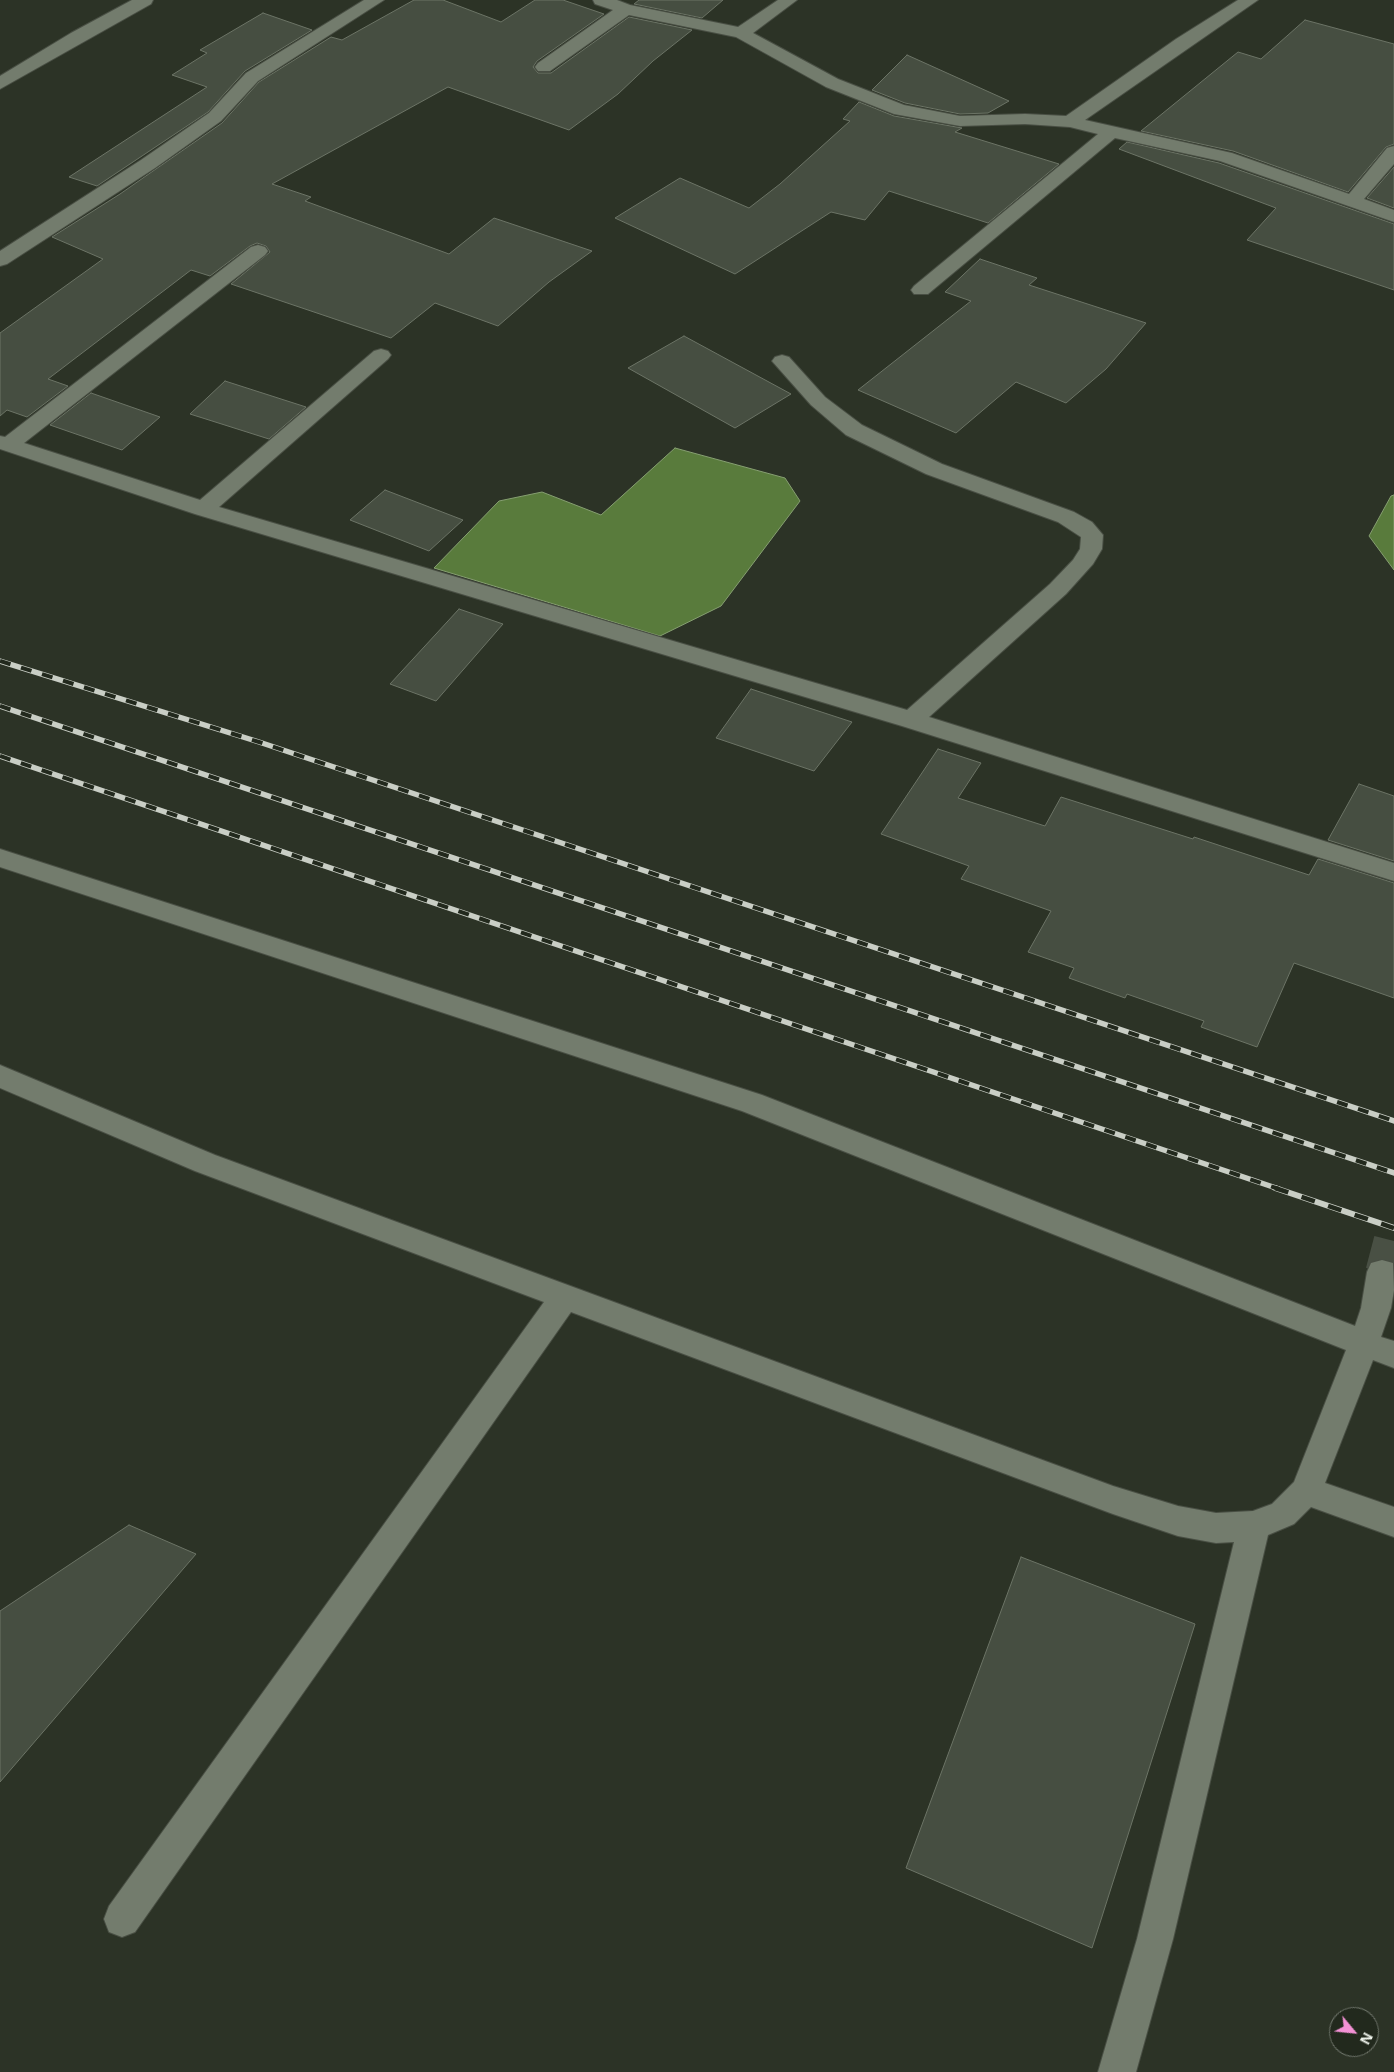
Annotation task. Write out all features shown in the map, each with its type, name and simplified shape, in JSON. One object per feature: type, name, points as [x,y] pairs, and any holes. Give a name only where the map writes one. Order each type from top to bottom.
[{"type":"street","points":[[0,84],[77,36],[145,0]]},
{"type":"street","points":[[0,260],[148,164],[215,117],[252,77],[376,0]]},
{"type":"street","points":[[602,0],[626,8],[741,33],[832,83],[900,110],[960,121],[1026,119],[1070,122],[1225,157],[1394,216]]},
{"type":"street","points":[[741,33],[789,0]]},
{"type":"street","points":[[1070,122],[1182,43],[1250,0]]},
{"type":"street","points":[[544,67],[626,8]]},
{"type":"street","points":[[921,290],[1111,132]]},
{"type":"street","points":[[1353,201],[1394,152]]},
{"type":"street","points":[[4,443],[258,251]]},
{"type":"street","points":[[203,509],[381,355]]},
{"type":"street","points":[[782,361],[818,402],[854,430],[934,469],[1066,518],[1084,527],[1092,535],[1091,548],[1082,564],[1058,588],[911,720]]},
{"type":"street","points":[[4,443],[203,509],[911,720],[1394,872]]},
{"type":"street","points":[[0,858],[752,1102],[1394,1355]]},
{"type":"street","points":[[0,1076],[205,1163],[564,1297],[1113,1500],[1178,1521],[1216,1528],[1254,1526],[1283,1514],[1306,1491],[1364,1343],[1376,1308],[1382,1272]]},
{"type":"street","points":[[122,1920],[564,1297]]},
{"type":"street","points":[[1306,1491],[1394,1522]]},
{"type":"street","points":[[1116,2072],[1155,1939],[1254,1526]]},
{"type":"shaded area","points":[[675,448],[785,478],[800,501],[721,606],[660,636],[434,568],[499,501],[542,492],[601,515]]},
{"type":"shaded area","points":[[1394,495],[1394,570],[1369,536],[1391,496]]},
{"type":"building","points":[[414,0],[443,0],[501,22],[535,0],[563,0],[604,14],[537,61],[533,67],[538,73],[551,73],[629,17],[692,30],[653,61],[618,94],[569,130],[448,87],[272,184],[311,197],[305,201],[449,254],[494,218],[592,251],[549,282],[498,326],[435,303],[391,338],[231,284],[270,252],[266,246],[257,243],[250,246],[210,276],[191,270],[48,379],[68,386],[27,417],[7,410],[0,416],[0,333],[103,259],[52,237],[120,194],[222,123],[259,82],[331,37],[342,40]]},
{"type":"building","points":[[639,0],[723,0],[702,18],[634,4]]},
{"type":"building","points":[[263,13],[312,30],[245,71],[208,112],[97,186],[69,177],[207,87],[172,75],[207,53],[200,50]]},
{"type":"building","points":[[1305,20],[1394,44],[1394,144],[1386,147],[1348,192],[1233,151],[1141,131],[1238,52],[1261,59]]},
{"type":"building","points":[[907,55],[1009,101],[988,113],[960,114],[905,103],[872,90]]},
{"type":"building","points":[[859,102],[894,116],[962,128],[955,132],[1059,164],[988,223],[889,191],[865,220],[831,212],[735,274],[615,218],[680,178],[749,208],[780,184],[850,121],[843,119]]},
{"type":"building","points":[[1127,142],[1219,163],[1394,224],[1394,290],[1247,240],[1276,208],[1119,149]]},
{"type":"building","points":[[1394,167],[1394,208],[1367,198]]},
{"type":"building","points":[[980,259],[1037,278],[1029,285],[1146,323],[1106,369],[1066,403],[1016,382],[956,433],[858,390],[971,301],[945,292]]},
{"type":"building","points":[[684,336],[791,394],[735,428],[628,368]]},
{"type":"building","points":[[225,381],[306,407],[269,439],[190,414]]},
{"type":"building","points":[[91,393],[160,417],[122,450],[50,425]]},
{"type":"building","points":[[385,490],[463,520],[429,551],[350,520]]},
{"type":"building","points":[[459,609],[503,624],[436,701],[390,684]]},
{"type":"building","points":[[751,689],[852,722],[814,771],[716,738]]},
{"type":"building","points":[[938,749],[981,763],[958,798],[1045,826],[1061,797],[1193,839],[1194,837],[1309,875],[1318,859],[1394,883],[1394,998],[1294,963],[1257,1047],[1201,1027],[1204,1021],[1127,994],[1125,998],[1069,978],[1074,968],[1028,952],[1051,911],[961,879],[969,866],[881,834]]},
{"type":"building","points":[[1359,784],[1394,796],[1394,861],[1328,840]]},
{"type":"building","points":[[129,1525],[196,1554],[0,1782],[0,1611]]},
{"type":"building","points":[[1021,1557],[1195,1624],[1092,1948],[906,1868]]},
{"type":"tunnel","points":[[1382,1272],[1394,1226]]},
{"type":"railway","points":[[0,661],[259,742],[1394,1121]]},
{"type":"railway","points":[[0,706],[1394,1173]]},
{"type":"railway","points":[[0,756],[1279,1189]]},
{"type":"railway","points":[[1275,1188],[1394,1228]]}]
